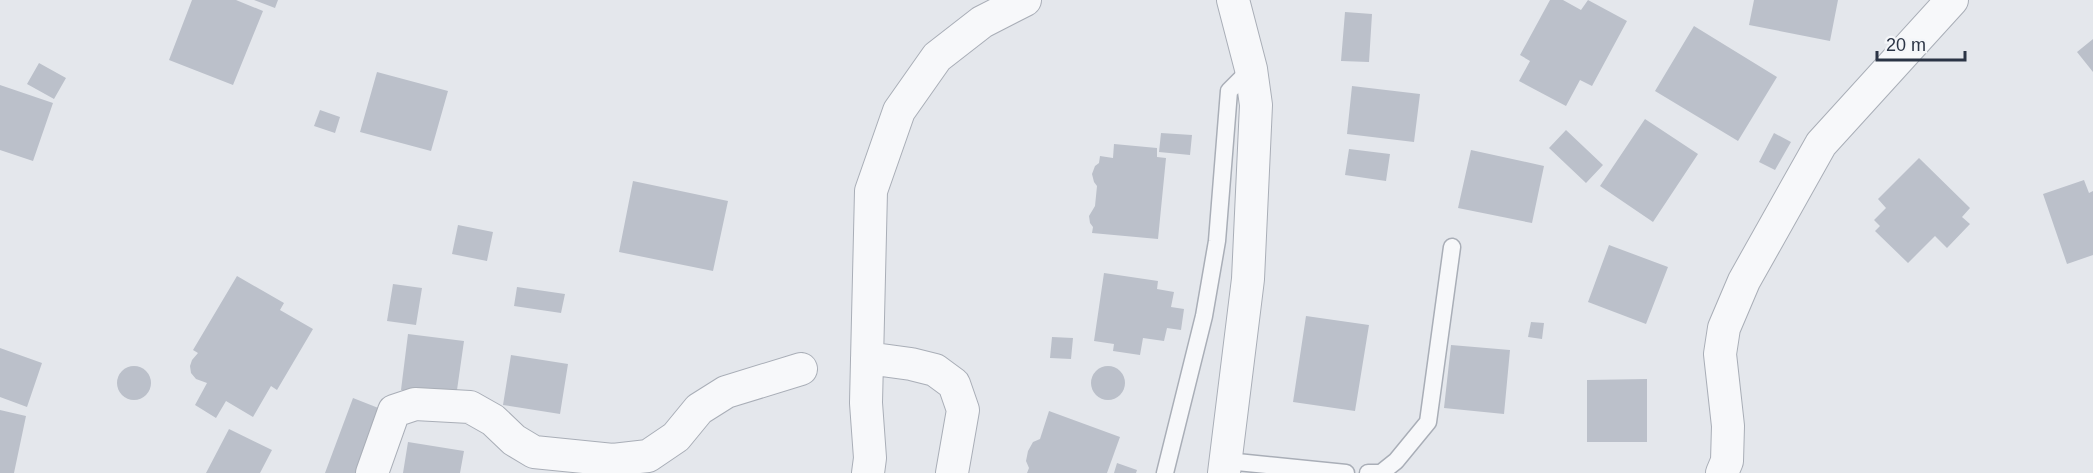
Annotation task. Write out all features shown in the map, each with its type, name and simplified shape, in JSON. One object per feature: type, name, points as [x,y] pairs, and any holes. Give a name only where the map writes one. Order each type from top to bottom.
[{"type":"street","points":[[868,473],[870,458],[866,403],[871,190],[899,111],[937,57],[982,22],[1025,0]]},
{"type":"street","points":[[1225,467],[1248,279],[1256,105],[1251,69],[1233,0]]},
{"type":"street","points":[[1722,473],[1727,461],[1728,426],[1720,354],[1724,328],[1744,281],[1821,144],[1953,0]]},
{"type":"street","points":[[867,358],[911,363],[935,370],[954,384],[963,410],[952,473]]},
{"type":"street","points":[[372,473],[394,411],[415,404],[470,407],[493,420],[514,440],[534,452],[612,460],[648,456],[676,437],[699,409],[726,393],[801,369]]},
{"type":"lane","points":[[1165,473],[1204,316],[1217,241],[1229,91],[1251,69]]},
{"type":"lane","points":[[1368,473],[1381,472],[1396,461],[1428,422],[1452,247]]},
{"type":"lane","points":[[1225,467],[1346,473]]},
{"type":"building","points":[[192,0],[236,0],[263,11],[233,85],[169,60]]},
{"type":"building","points":[[254,0],[278,0],[275,8]]},
{"type":"building","points":[[1550,0],[1563,0],[1581,10],[1588,0],[1627,21],[1592,86],[1580,80],[1566,106],[1519,81],[1530,61],[1520,55]]},
{"type":"building","points":[[1754,0],[1838,0],[1830,41],[1749,25]]},
{"type":"building","points":[[1345,12],[1372,14],[1369,62],[1341,61]]},
{"type":"building","points":[[1694,26],[1777,77],[1738,141],[1655,91]]},
{"type":"building","points":[[2093,39],[2093,72],[2077,52]]},
{"type":"building","points":[[39,63],[66,78],[54,99],[27,84]]},
{"type":"building","points":[[377,72],[448,91],[431,151],[360,132]]},
{"type":"building","points":[[0,85],[53,103],[33,161],[0,150]]},
{"type":"building","points":[[1352,86],[1420,94],[1414,142],[1347,134]]},
{"type":"building","points":[[320,110],[340,117],[335,133],[314,126]]},
{"type":"building","points":[[1645,119],[1698,154],[1653,222],[1600,186]]},
{"type":"building","points":[[1566,130],[1603,165],[1586,183],[1549,148]]},
{"type":"building","points":[[1161,133],[1192,135],[1190,155],[1159,152]]},
{"type":"building","points":[[1774,133],[1791,142],[1775,170],[1759,162]]},
{"type":"building","points":[[1114,144],[1157,148],[1157,157],[1166,158],[1158,239],[1092,233],[1093,227],[1089,216],[1095,206],[1097,186],[1092,174],[1099,163],[1100,156],[1113,158]]},
{"type":"building","points":[[1349,149],[1390,154],[1386,181],[1345,175]]},
{"type":"building","points":[[1471,150],[1544,166],[1532,223],[1458,208]]},
{"type":"building","points":[[1919,158],[1970,208],[1962,217],[1970,224],[1947,248],[1935,236],[1908,263],[1875,231],[1880,226],[1874,220],[1886,208],[1878,199]]},
{"type":"building","points":[[2084,180],[2089,193],[2093,191],[2093,255],[2067,264],[2043,194]]},
{"type":"building","points":[[633,181],[728,201],[713,271],[619,252]]},
{"type":"building","points":[[458,225],[493,232],[487,261],[452,254]]},
{"type":"building","points":[[1609,245],[1668,267],[1646,324],[1588,302]]},
{"type":"building","points":[[1104,273],[1158,281],[1157,289],[1174,292],[1171,307],[1184,309],[1181,330],[1167,328],[1164,341],[1143,338],[1140,355],[1113,351],[1114,344],[1094,341]]},
{"type":"building","points":[[237,276],[284,303],[280,310],[313,329],[277,390],[271,386],[253,417],[226,401],[216,418],[195,405],[207,383],[196,379],[191,373],[190,366],[198,353],[193,350]]},
{"type":"building","points":[[393,284],[422,288],[416,325],[387,321]]},
{"type":"building","points":[[517,287],[565,294],[561,313],[514,306]]},
{"type":"building","points":[[1306,316],[1369,325],[1355,411],[1293,402]]},
{"type":"building","points":[[1531,322],[1544,323],[1542,339],[1528,337]]},
{"type":"building","points":[[408,334],[464,341],[456,397],[401,390]]},
{"type":"building","points":[[1052,337],[1073,338],[1071,359],[1050,358]]},
{"type":"building","points":[[1451,345],[1510,350],[1504,414],[1444,408]]},
{"type":"building","points":[[0,348],[42,363],[27,407],[0,397]]},
{"type":"building","points":[[511,355],[568,364],[560,414],[503,405]]},
{"type":"building","points":[[134,366],[146,371],[151,383],[146,395],[134,400],[122,395],[117,383],[122,371]]},
{"type":"building","points":[[1108,366],[1120,371],[1125,383],[1120,395],[1108,400],[1096,395],[1091,383],[1096,371]]},
{"type":"building","points":[[1647,379],[1647,442],[1587,442],[1587,380]]},
{"type":"building","points":[[353,398],[386,411],[362,473],[325,473]]},
{"type":"building","points":[[0,410],[26,416],[14,473],[0,473]]},
{"type":"building","points":[[1049,411],[1120,437],[1107,473],[1027,473],[1028,451],[1033,442],[1040,439]]},
{"type":"building","points":[[229,429],[272,450],[260,473],[206,473]]},
{"type":"building","points":[[408,442],[464,451],[460,473],[403,473]]},
{"type":"building","points":[[1117,463],[1137,470],[1136,473],[1114,473]]}]
